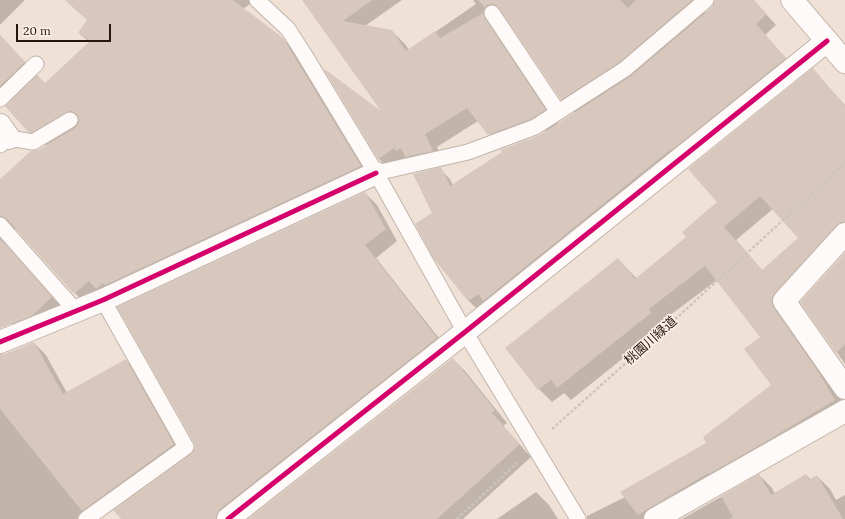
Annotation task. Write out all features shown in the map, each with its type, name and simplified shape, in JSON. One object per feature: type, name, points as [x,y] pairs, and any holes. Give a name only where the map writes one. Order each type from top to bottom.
[{"type":"street","points":[[792,0],[845,62]]},
{"type":"street","points":[[228,519],[827,41]]},
{"type":"street","points":[[0,342],[103,300],[376,173]]},
{"type":"street","points":[[845,234],[784,301],[845,388]]},
{"type":"street","points":[[655,519],[845,411]]},
{"type":"lane","points":[[257,0],[288,29],[376,173],[464,332],[578,519]]},
{"type":"lane","points":[[376,173],[468,152],[535,127],[625,69],[706,0]]},
{"type":"lane","points":[[492,12],[558,112]]},
{"type":"lane","points":[[0,99],[36,64]]},
{"type":"lane","points":[[3,136],[33,142],[70,120]]},
{"type":"lane","points":[[0,225],[76,310]]},
{"type":"lane","points":[[86,519],[186,448],[103,300]]},
{"type":"building","points":[[65,0],[233,0],[283,38],[361,166],[105,285],[103,283],[96,289],[89,281],[74,294],[7,219],[0,216],[0,179],[31,151],[38,150],[75,128],[78,124],[79,120],[77,115],[70,111],[31,133],[28,132],[5,106],[37,75],[45,83],[90,41],[78,33],[87,20]]},
{"type":"building","points":[[302,0],[372,0],[343,21],[392,30],[406,51],[435,31],[440,38],[483,13],[546,110],[531,119],[488,135],[467,108],[425,134],[433,151],[405,157],[401,148],[396,151],[394,148],[378,159],[323,68],[381,111]]},
{"type":"building","points":[[478,0],[620,0],[628,8],[636,0],[692,0],[620,62],[561,100],[499,8],[492,4],[487,5],[485,8]]},
{"type":"building","points":[[715,0],[754,0],[767,14],[756,24],[786,58],[483,301],[479,294],[468,301],[434,259],[415,224],[432,213],[413,174],[441,167],[450,186],[502,152],[500,150],[540,135],[631,76],[712,7]]},
{"type":"building","points":[[0,35],[25,62],[0,86]]},
{"type":"building","points":[[813,68],[845,106],[845,222],[841,222],[836,226],[772,297],[774,308],[817,370],[835,400],[638,515],[620,492],[706,443],[703,437],[771,385],[744,349],[760,337],[705,266],[649,309],[651,313],[557,388],[551,380],[538,390],[505,348],[618,258],[635,279],[686,237],[682,232],[717,202],[688,169]],"holes":[[[760,196],[798,238],[762,270],[724,227]]]},
{"type":"building","points":[[365,192],[386,229],[365,245],[437,338],[220,509],[216,519],[121,519],[113,510],[191,454],[195,447],[117,307]]},
{"type":"building","points":[[0,239],[52,297],[32,316],[0,328]]},
{"type":"building","points":[[845,253],[845,344],[836,353],[800,302]]},
{"type":"building","points":[[34,342],[63,394],[126,359],[174,444],[82,511],[0,409],[0,354],[5,354]]},
{"type":"building","points":[[453,358],[495,410],[492,413],[520,444],[437,519],[248,519]]},
{"type":"building","points":[[759,474],[771,495],[806,474],[809,480],[817,475],[843,519],[729,519],[733,517],[721,496]]},
{"type":"cycle path","points":[[228,519],[465,332],[827,41]]},
{"type":"cycle path","points":[[0,342],[103,300],[376,173]]}]
